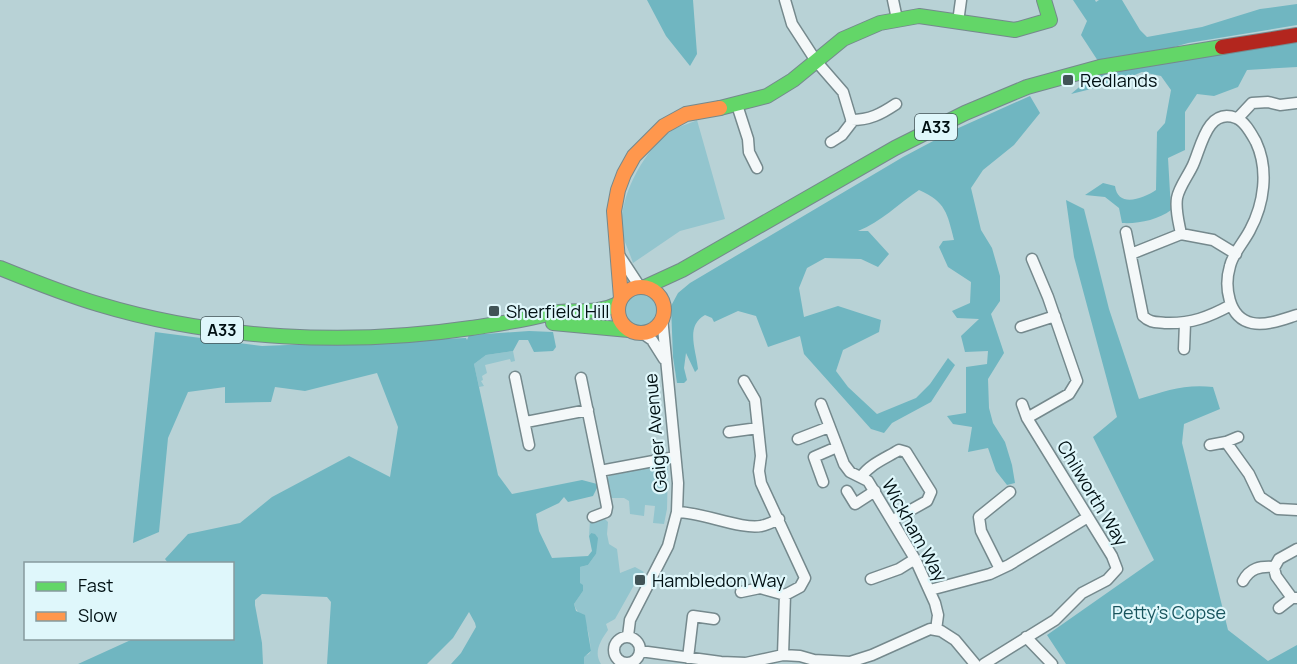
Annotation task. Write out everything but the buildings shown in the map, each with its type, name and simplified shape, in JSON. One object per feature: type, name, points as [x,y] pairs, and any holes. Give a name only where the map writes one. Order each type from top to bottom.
[{"type":"main road","points":[[620,301],[629,290],[642,287],[657,294],[662,310],[655,328],[636,331],[619,318],[618,255],[614,211],[624,174],[634,156],[664,126],[686,114],[737,105],[767,96],[792,80],[843,39],[880,23],[919,16],[1015,30],[1050,20],[1044,0]]},
{"type":"main road","name":"A33","points":[[642,287],[682,270],[887,152],[966,112],[1027,87],[1085,70],[1297,35]]},
{"type":"main road","name":"A33","points":[[0,268],[31,281],[121,310],[191,325],[256,334],[328,337],[420,334],[537,318],[549,312],[601,313],[620,301]]},
{"type":"main road","name":"A33","points":[[662,310],[668,291],[682,270]]},
{"type":"main road","name":"A33","points":[[537,318],[553,323],[636,331]]},
{"type":"street","points":[[785,0],[792,24],[816,61],[843,92],[852,122],[842,135],[831,142]]},
{"type":"street","points":[[893,0],[897,19]]},
{"type":"street","points":[[958,22],[961,0]]},
{"type":"street","points":[[1238,118],[1252,103],[1268,102],[1280,105],[1297,103]]},
{"type":"street","points":[[851,120],[875,117],[896,104]]},
{"type":"street","points":[[737,105],[748,139],[749,152],[757,168]]},
{"type":"street","points":[[1182,234],[1176,209],[1177,196],[1206,130],[1215,120],[1226,117],[1238,118],[1252,134],[1259,150],[1263,193],[1258,212],[1230,265],[1227,285],[1231,305],[1240,317],[1251,323],[1265,323],[1297,315]]},
{"type":"street","points":[[1126,232],[1143,316],[1149,322],[1185,323],[1208,318],[1231,305]]},
{"type":"street","points":[[1131,254],[1182,234],[1213,240],[1236,254]]},
{"type":"street","points":[[618,255],[642,287]]},
{"type":"street","points":[[1027,418],[1069,394],[1077,381],[1055,316],[1032,259]]},
{"type":"street","name":"Gaiger Avenue","points":[[628,636],[630,620],[668,546],[676,512],[678,483],[662,310]]},
{"type":"street","points":[[1021,327],[1055,316]]},
{"type":"street","points":[[1184,349],[1185,323]]},
{"type":"street","name":"Gaiger Avenue","points":[[636,331],[652,340],[665,361]]},
{"type":"street","points":[[515,377],[530,445]]},
{"type":"street","points":[[581,378],[607,507],[606,512],[593,517]]},
{"type":"street","points":[[741,592],[760,588],[785,595],[800,586],[805,578],[759,476],[761,462],[755,400],[744,381]]},
{"type":"street","name":"Wickham Way","points":[[821,404],[844,464],[850,472],[868,481],[875,490],[915,560],[930,590],[938,615],[936,630]]},
{"type":"street","name":"Chilworth Way","points":[[984,664],[1055,620],[1082,593],[1107,580],[1116,572],[1116,563],[1027,418],[1022,404]]},
{"type":"street","points":[[526,422],[588,410]]},
{"type":"street","points":[[798,439],[829,427]]},
{"type":"street","points":[[729,433],[758,428]]},
{"type":"street","points":[[1210,445],[1238,437]]},
{"type":"street","points":[[1226,442],[1249,474],[1260,497],[1278,509],[1297,510]]},
{"type":"street","points":[[823,482],[814,457],[837,447]]},
{"type":"street","points":[[861,477],[866,470],[891,454],[899,450],[906,452],[931,492],[927,501],[893,520]]},
{"type":"street","points":[[600,471],[675,457]]},
{"type":"street","points":[[848,491],[855,504],[875,490]]},
{"type":"street","points":[[1000,569],[981,531],[979,517],[1010,492]]},
{"type":"street","points":[[676,512],[688,512],[759,527],[778,519]]},
{"type":"street","points":[[930,590],[1000,569],[1088,517]]},
{"type":"street","points":[[1274,567],[1283,556],[1297,549]]},
{"type":"street","points":[[871,579],[915,560]]},
{"type":"street","points":[[1243,581],[1258,567],[1274,567]]},
{"type":"street","points":[[1274,567],[1276,576],[1294,598],[1279,608]]},
{"type":"street","points":[[783,655],[785,595]]},
{"type":"street","points":[[688,658],[693,616],[714,619]]},
{"type":"street","points":[[640,651],[721,663],[753,662],[783,655],[850,663],[930,629],[944,632],[955,640],[975,664]]},
{"type":"street","points":[[628,636],[636,639],[640,651],[637,659],[629,663],[621,661],[614,650],[617,642],[628,636]]},
{"type":"street","points":[[1026,637],[1052,664]]},
{"type":"shaded area","points":[[697,120],[725,219],[680,231],[633,263],[623,237],[623,208],[627,193],[641,164],[661,140],[674,129]]},
{"type":"shaded area","points":[[640,294],[652,298],[656,310],[652,322],[640,326],[628,322],[624,310],[628,298]]},
{"type":"shaded area","points":[[513,351],[515,361],[511,362],[510,359],[485,365],[487,373],[482,376],[481,381],[484,386],[479,387],[474,364],[486,355]]},
{"type":"shaded area","points":[[668,466],[667,509],[664,524],[653,523],[655,506],[645,505],[644,516],[630,514],[629,501],[624,498],[611,498],[607,480],[609,476]]},
{"type":"shaded area","points":[[603,517],[608,522],[609,544],[617,549],[620,573],[635,567],[644,572],[638,578],[615,619],[606,624],[608,630],[598,651],[601,664],[584,664],[584,656],[591,651],[589,636],[586,624],[574,604],[583,591],[580,584],[580,567],[588,565],[596,554],[591,533],[589,536],[590,520]]},
{"type":"green space","points":[[647,0],[693,0],[697,54],[690,66],[666,36]]},
{"type":"green space","points":[[1073,0],[1095,0],[1096,2],[1122,0],[1140,30],[1147,37],[1202,27],[1260,9],[1297,4],[1297,25],[1188,43],[1147,55],[1098,61],[1081,35],[1087,21]]},
{"type":"green space","points":[[1297,39],[1297,67],[1247,70],[1238,87],[1214,96],[1197,94],[1185,112],[1185,150],[1168,158],[1171,210],[1148,221],[1122,223],[1119,208],[1105,197],[1085,195],[1103,183],[1115,186],[1121,197],[1132,200],[1156,190],[1157,132],[1165,123],[1171,90],[1161,76],[1142,72],[1115,83],[1071,94],[1097,72]]},
{"type":"green space","points":[[1030,96],[1040,113],[1014,145],[983,170],[971,188],[981,230],[992,248],[1000,276],[1000,301],[991,314],[1004,353],[988,379],[989,408],[993,423],[1005,442],[1015,483],[1007,485],[996,471],[988,448],[968,452],[972,427],[953,424],[947,416],[966,413],[966,367],[987,364],[988,351],[965,352],[961,336],[979,319],[957,318],[952,311],[970,303],[971,282],[948,267],[939,247],[943,241],[954,240],[947,215],[935,199],[919,190],[882,218],[858,231],[868,231],[889,254],[878,267],[861,259],[825,258],[807,268],[799,288],[804,317],[838,306],[881,320],[879,332],[843,350],[836,371],[848,387],[877,414],[916,398],[930,384],[948,358],[955,365],[931,402],[892,423],[884,433],[871,429],[804,354],[800,336],[768,347],[756,316],[738,311],[714,322],[712,318],[705,315],[699,320],[693,332],[698,369],[695,372],[686,353],[684,368],[687,380],[684,383],[677,383],[673,357],[671,306],[678,293],[690,283],[903,157],[954,130]]},
{"type":"green space","name":"Petty's Copse","points":[[1066,200],[1084,209],[1109,309],[1139,399],[1184,387],[1213,387],[1220,409],[1184,424],[1182,443],[1228,630],[1268,661],[1297,645],[1297,664],[1066,664],[1047,635],[1154,560],[1093,437],[1117,417],[1074,257]]},
{"type":"green space","points":[[529,331],[553,332],[556,347],[553,351],[534,352],[528,340],[519,340],[513,351],[486,355],[474,364],[498,475],[512,494],[582,480],[597,484],[593,496],[568,502],[564,497],[559,503],[536,514],[539,531],[552,558],[588,556],[592,551],[589,536],[591,533],[598,538],[596,554],[588,565],[580,567],[580,583],[583,585],[583,591],[574,604],[576,611],[585,615],[591,651],[584,657],[584,664],[451,664],[461,653],[476,627],[469,612],[453,638],[427,664],[327,664],[331,602],[327,597],[262,594],[255,600],[255,605],[262,643],[263,664],[78,664],[131,640],[234,640],[234,562],[167,562],[165,559],[188,534],[240,523],[272,497],[349,456],[390,477],[398,427],[377,373],[305,391],[275,387],[271,402],[225,403],[225,387],[188,392],[168,438],[159,532],[133,543],[155,332],[262,346],[466,338],[467,340],[469,335]]},
{"type":"traffic: fast","points":[[720,108],[767,96],[793,80],[843,39],[880,23],[919,16],[1015,30],[1050,20],[1044,0]]},
{"type":"traffic: fast","points":[[645,287],[682,270],[895,148],[965,113],[1027,87],[1100,67],[1222,47]]},
{"type":"traffic: fast","points":[[0,268],[73,296],[143,316],[236,332],[283,336],[331,338],[425,334],[509,322],[556,312],[600,310],[618,304]]},
{"type":"traffic: fast","points":[[553,323],[629,330]]},
{"type":"traffic: slow","points":[[621,298],[614,211],[624,174],[634,156],[664,126],[686,114],[720,108]]},
{"type":"traffic: slow","points":[[641,287],[657,294],[664,310],[657,326],[641,333],[625,326],[618,310],[625,294],[641,287]]},
{"type":"traffic: jam","points":[[1222,47],[1297,35]]},
{"type":"place","name":"Redlands","points":[[1068,80]]},
{"type":"place","name":"Sherfield Hill","points":[[494,311]]},
{"type":"place","name":"Hambledon Way","points":[[640,580]]}]
